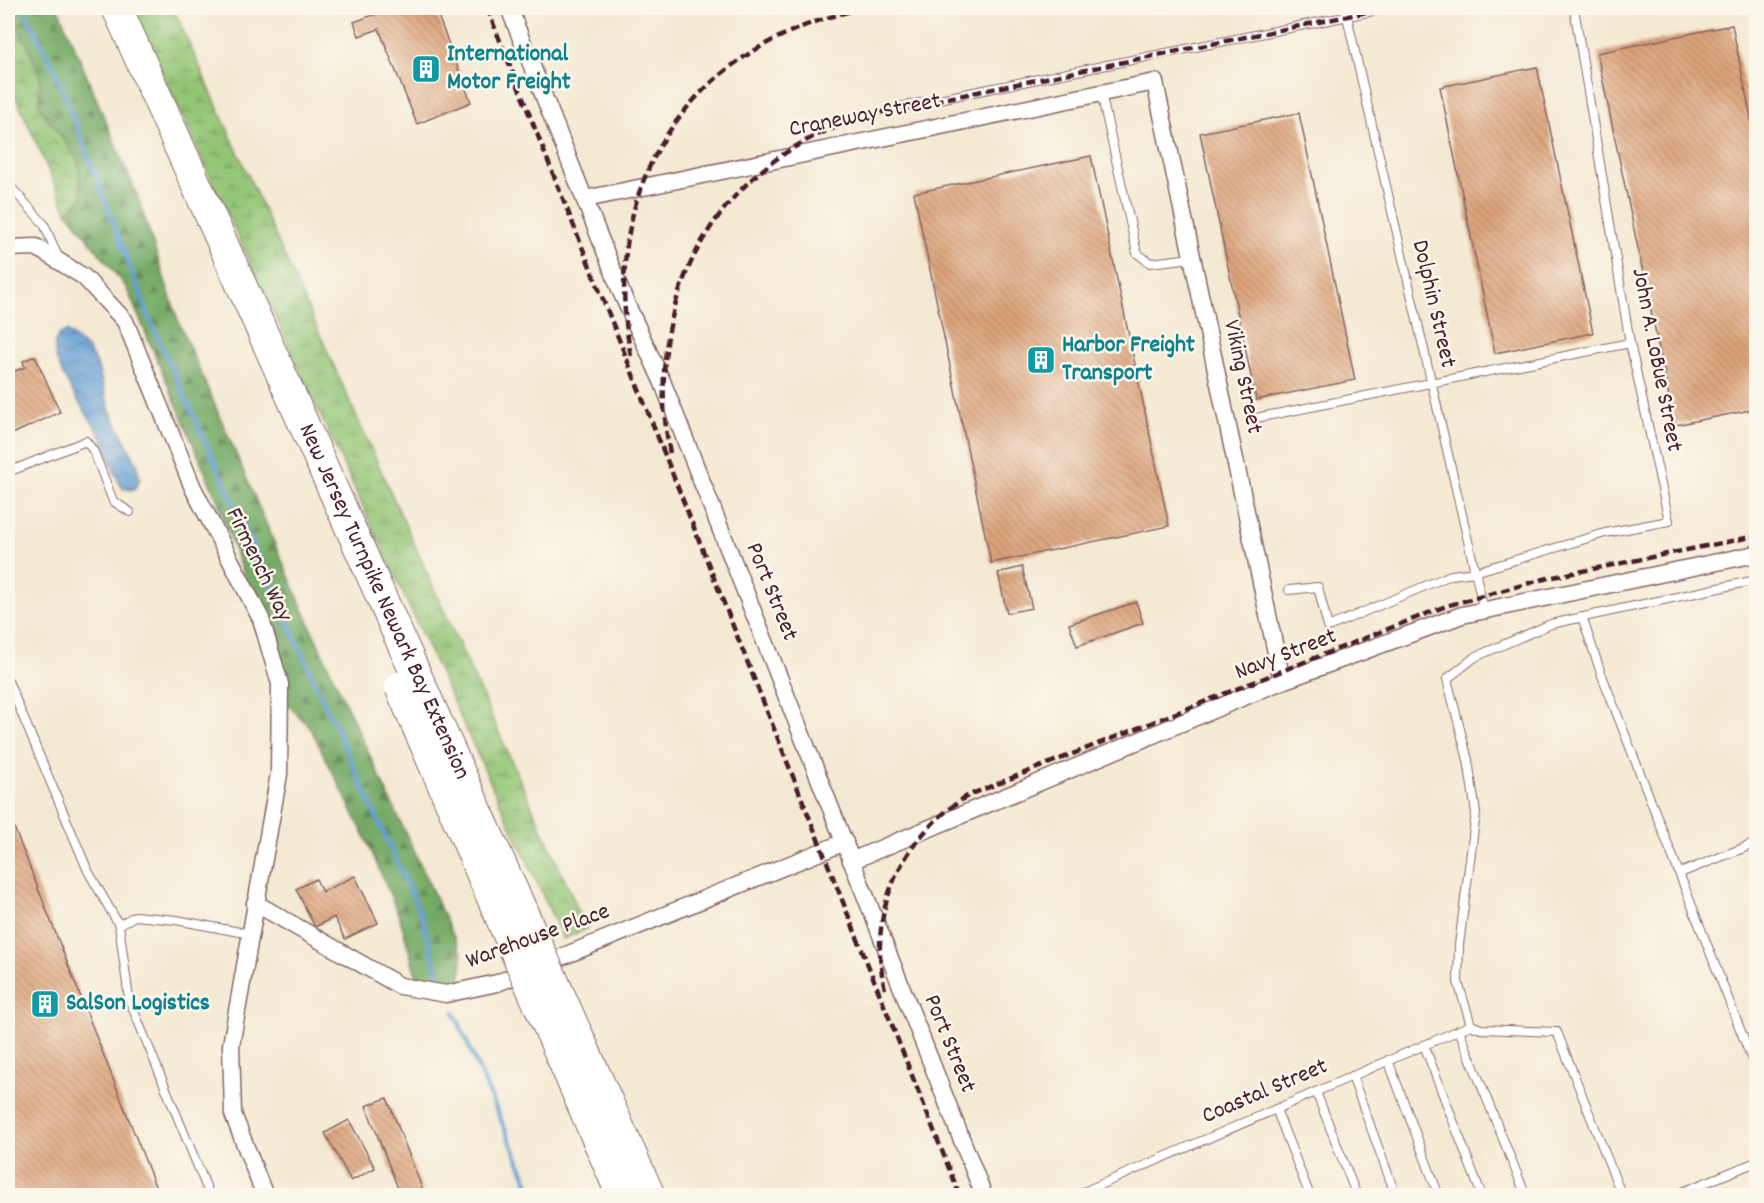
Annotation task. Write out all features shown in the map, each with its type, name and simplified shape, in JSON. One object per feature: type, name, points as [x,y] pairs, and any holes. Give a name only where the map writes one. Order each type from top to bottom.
[{"type":"highway","name":"New Jersey Turnpike Newark Bay Extension","points":[[98,8],[223,283],[622,1196]]},
{"type":"highway","name":"New Jersey Turnpike Newark Bay Extension","points":[[117,8],[650,1196]]},
{"type":"street","name":"Port Street","points":[[509,8],[622,294],[662,381],[984,1196]]},
{"type":"street","name":"Craneway Street","points":[[585,199],[1155,82]]},
{"type":"street","name":"Viking Street","points":[[1155,82],[1282,681]]},
{"type":"street","name":"Firmench Way","points":[[8,248],[36,247],[84,277],[125,321],[193,488],[261,619],[280,684],[279,774],[231,1045],[233,1114],[266,1196]]},
{"type":"street","name":"Navy Street","points":[[851,861],[1282,681],[1462,615],[1756,554]]},
{"type":"street","name":"Warehouse Place","points":[[255,903],[400,986],[446,994],[497,983],[844,842]]},
{"type":"lane","name":"Craneway Street","points":[[900,107],[1346,12],[1388,8]]},
{"type":"lane","name":"John A. LoBue Street","points":[[1475,572],[1605,533],[1669,521],[1630,343],[1574,8]]},
{"type":"lane","name":"Dolphin Street","points":[[1346,12],[1484,610]]},
{"type":"lane","points":[[1101,93],[1137,253],[1150,263],[1192,258]]},
{"type":"lane","points":[[8,184],[44,224],[60,262]]},
{"type":"lane","points":[[1251,419],[1630,343]]},
{"type":"lane","points":[[8,472],[86,441],[94,452],[113,501],[130,512]]},
{"type":"lane","points":[[1289,590],[1318,586],[1328,627],[1450,575],[1475,572]]},
{"type":"lane","points":[[1622,1196],[1557,1032],[1481,1029],[1471,1025],[1458,982],[1459,945],[1476,813],[1468,760],[1446,679],[1475,657],[1551,624],[1756,580]]},
{"type":"lane","points":[[1582,617],[1601,673],[1756,1070]]},
{"type":"lane","points":[[8,681],[88,871],[119,925],[129,999],[210,1196]]},
{"type":"lane","points":[[1680,873],[1756,843]]},
{"type":"lane","points":[[119,925],[135,916],[176,920],[250,934]]},
{"type":"lane","name":"Coastal Street","points":[[1074,1196],[1471,1025]]},
{"type":"lane","points":[[1459,1030],[1526,1196]]},
{"type":"lane","points":[[1424,1045],[1482,1196]]},
{"type":"lane","points":[[1388,1060],[1439,1196]]},
{"type":"lane","points":[[1352,1076],[1396,1196]]},
{"type":"lane","points":[[1316,1092],[1357,1196]]},
{"type":"lane","points":[[1276,1109],[1310,1196]]},
{"type":"lane","points":[[1673,1196],[1756,1162]]},
{"type":"green space","points":[[8,8],[58,8],[137,195],[178,320],[316,639],[462,955],[460,987],[418,982],[400,918],[367,841],[310,727],[288,705],[218,502],[126,287],[67,212],[82,198],[50,122],[39,106],[40,78],[29,49],[13,23]]},
{"type":"green space","points":[[132,8],[173,8],[587,929],[563,939]]},
{"type":"green space","points":[[8,10],[29,49],[40,78],[39,106],[78,160],[82,198],[67,212],[8,79]]},
{"type":"water","points":[[67,331],[88,349],[98,367],[110,411],[137,464],[140,480],[134,490],[123,489],[99,433],[65,379],[55,348],[57,337]]},
{"type":"building","name":"International Motor Freight","points":[[393,8],[424,8],[425,11],[435,8],[471,102],[417,124],[379,29],[359,36],[354,22]]},
{"type":"building","points":[[1732,25],[1756,142],[1756,409],[1675,425],[1597,53]]},
{"type":"building","points":[[1537,67],[1593,333],[1495,353],[1440,87]]},
{"type":"building","points":[[1299,113],[1355,380],[1256,400],[1200,133]]},
{"type":"building","name":"Harbor Freight Transport","points":[[1091,156],[1169,526],[991,563],[914,193]]},
{"type":"building","points":[[35,356],[60,412],[8,436],[8,386],[12,384],[8,374],[25,367],[23,361]]},
{"type":"building","points":[[1022,567],[1032,608],[1007,613],[998,573]]},
{"type":"building","points":[[1136,602],[1143,623],[1077,646],[1069,624]]},
{"type":"building","name":"SalSon Logistics","points":[[8,812],[159,1196],[8,1196]]},
{"type":"building","points":[[355,876],[378,923],[345,939],[334,917],[315,927],[296,889],[316,879],[322,892]]},
{"type":"building","points":[[387,1098],[425,1196],[401,1196],[366,1106]]},
{"type":"building","points":[[349,1120],[375,1168],[351,1181],[325,1133]]},
{"type":"waterway","points":[[23,8],[57,74],[151,322],[422,917],[438,974]]},
{"type":"waterway","points":[[454,1012],[534,1196]]},
{"type":"railway","points":[[487,8],[960,1196]]},
{"type":"railway","points":[[631,356],[624,292],[629,233],[645,178],[671,130],[706,87],[751,53],[805,26],[866,8]]},
{"type":"railway","points":[[670,453],[664,406],[665,359],[673,313],[688,270],[709,230],[737,194],[772,163],[813,137],[890,110],[1387,8]]},
{"type":"railway","points":[[885,989],[880,960],[881,932],[886,905],[895,879],[908,854],[925,832],[945,812],[969,795],[1446,606],[1548,578],[1756,536]]},
{"type":"place","name":"International Motor Freight","points":[[426,69]]},
{"type":"place","name":"Harbor Freight Transport","points":[[1041,360]]},
{"type":"place","name":"SalSon Logistics","points":[[45,1004]]}]
